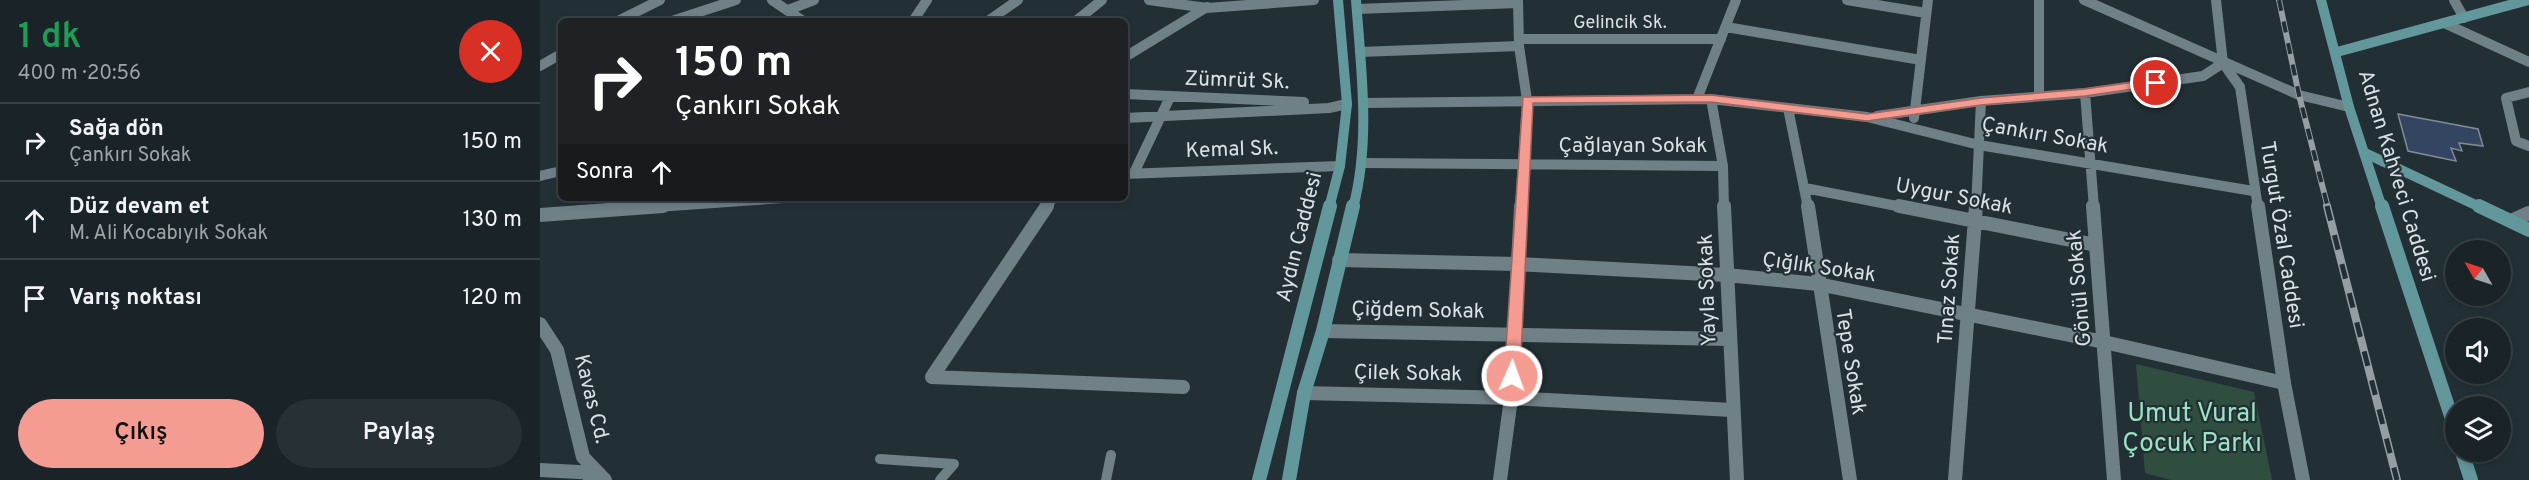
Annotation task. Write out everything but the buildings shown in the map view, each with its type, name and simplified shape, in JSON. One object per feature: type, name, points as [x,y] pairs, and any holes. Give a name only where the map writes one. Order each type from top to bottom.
[{"type":"main road","name":"Aydın Caddesi","points":[[1259,480],[1340,166],[1347,104],[1338,0]]},
{"type":"main road","name":"Adnan Kahveci Caddesi","points":[[2321,0],[2337,52],[2349,107],[2445,398]]},
{"type":"main road","points":[[2337,52],[2528,1]]},
{"type":"main road","name":"Aydın Caddesi","points":[[1288,480],[1304,393],[1323,330],[1356,197],[1362,163],[1364,103],[1356,5]]},
{"type":"main road","points":[[2365,153],[2529,230]]},
{"type":"main road","points":[[2465,462],[2471,480]]},
{"type":"street","points":[[624,18],[660,0]]},
{"type":"street","points":[[681,18],[736,0]]},
{"type":"street","points":[[772,0],[798,18]]},
{"type":"street","points":[[788,10],[814,0]]},
{"type":"street","points":[[915,18],[927,0]]},
{"type":"street","points":[[992,18],[1017,0]]},
{"type":"street","points":[[1080,18],[1102,0]]},
{"type":"street","points":[[1149,0],[1208,4],[1314,0]]},
{"type":"street","points":[[1697,99],[1737,0]]},
{"type":"street","points":[[1847,0],[1926,13]]},
{"type":"street","points":[[1912,128],[1928,0]]},
{"type":"street","points":[[2039,0],[2039,96]]},
{"type":"street","name":"Turgut Özal Caddesi","points":[[2216,0],[2223,63],[2240,87],[2253,191],[2302,480]]},
{"type":"street","points":[[2454,0],[2464,18]]},
{"type":"street","points":[[2088,1],[2223,63],[2299,94],[2349,107]]},
{"type":"street","points":[[1356,5],[1518,2],[1519,43],[1527,100],[1516,264],[1511,398],[1500,480]]},
{"type":"street","points":[[1128,55],[1208,4]]},
{"type":"street","points":[[2445,23],[2529,62]]},
{"type":"street","points":[[1726,27],[1921,60]]},
{"type":"street","name":"Gelincik Sk.","points":[[1360,51],[1519,43],[1721,39]]},
{"type":"street","points":[[540,66],[558,56]]},
{"type":"street","points":[[1867,117],[1981,101],[2085,93],[2203,76],[2223,63]]},
{"type":"street","points":[[2529,92],[2506,98],[2516,141],[2529,146]]},
{"type":"street","name":"Gönül Sokak","points":[[2085,93],[2114,480]]},
{"type":"street","name":"Zümrüt Sk.","points":[[1128,94],[1347,104]]},
{"type":"street","points":[[1130,173],[1162,116],[1170,96]]},
{"type":"street","name":"Çankırı Sokak","points":[[1347,104],[1711,99],[1867,117],[1979,145],[2253,191]]},
{"type":"street","name":"Yayla Sokak","points":[[1711,99],[1723,166],[1732,410],[1737,480]]},
{"type":"street","name":"Tınaz Sokak","points":[[1954,480],[1975,221],[1981,101]]},
{"type":"street","points":[[1128,118],[1329,108],[1347,104]]},
{"type":"street","name":"Tepe Sokak","points":[[1788,108],[1805,188],[1850,480]]},
{"type":"street","name":"Çağlayan Sokak","points":[[1362,163],[1723,166]]},
{"type":"street","name":"Kemal Sk.","points":[[1130,173],[1340,166]]},
{"type":"street","points":[[540,176],[558,172]]},
{"type":"street","name":"Uygur Sokak","points":[[1805,188],[2096,245]]},
{"type":"street","points":[[540,215],[741,201]]},
{"type":"street","points":[[1051,201],[932,377],[1183,387]]},
{"type":"street","points":[[2511,222],[2529,213]]},
{"type":"street","name":"Çığlık Sokak","points":[[1339,260],[1516,264],[1726,275],[1818,284],[2104,342],[2284,383]]},
{"type":"street","name":"Kavas Cd.","points":[[540,324],[557,350],[584,457],[598,478]]},
{"type":"street","name":"Çiğdem Sokak","points":[[1323,330],[1729,339]]},
{"type":"street","name":"Çilek Sokak","points":[[1304,393],[1511,398],[1732,410]]},
{"type":"street","points":[[540,470],[598,478]]},
{"type":"lane","points":[[1106,480],[1111,454]]},
{"type":"lane","points":[[880,459],[954,464],[940,480]]},
{"type":"green space","name":"Umut Vural Çocuk Parkı","points":[[2136,364],[2254,392],[2272,480],[2171,480],[2145,473]]},
{"type":"railway","points":[[2279,0],[2299,95],[2328,208]]},
{"type":"railway","points":[[2327,206],[2397,480]]},
{"type":"route","points":[[1512,376],[1516,264],[1527,100],[1711,99],[1867,117],[1981,101],[2085,93],[2156,83]]}]
